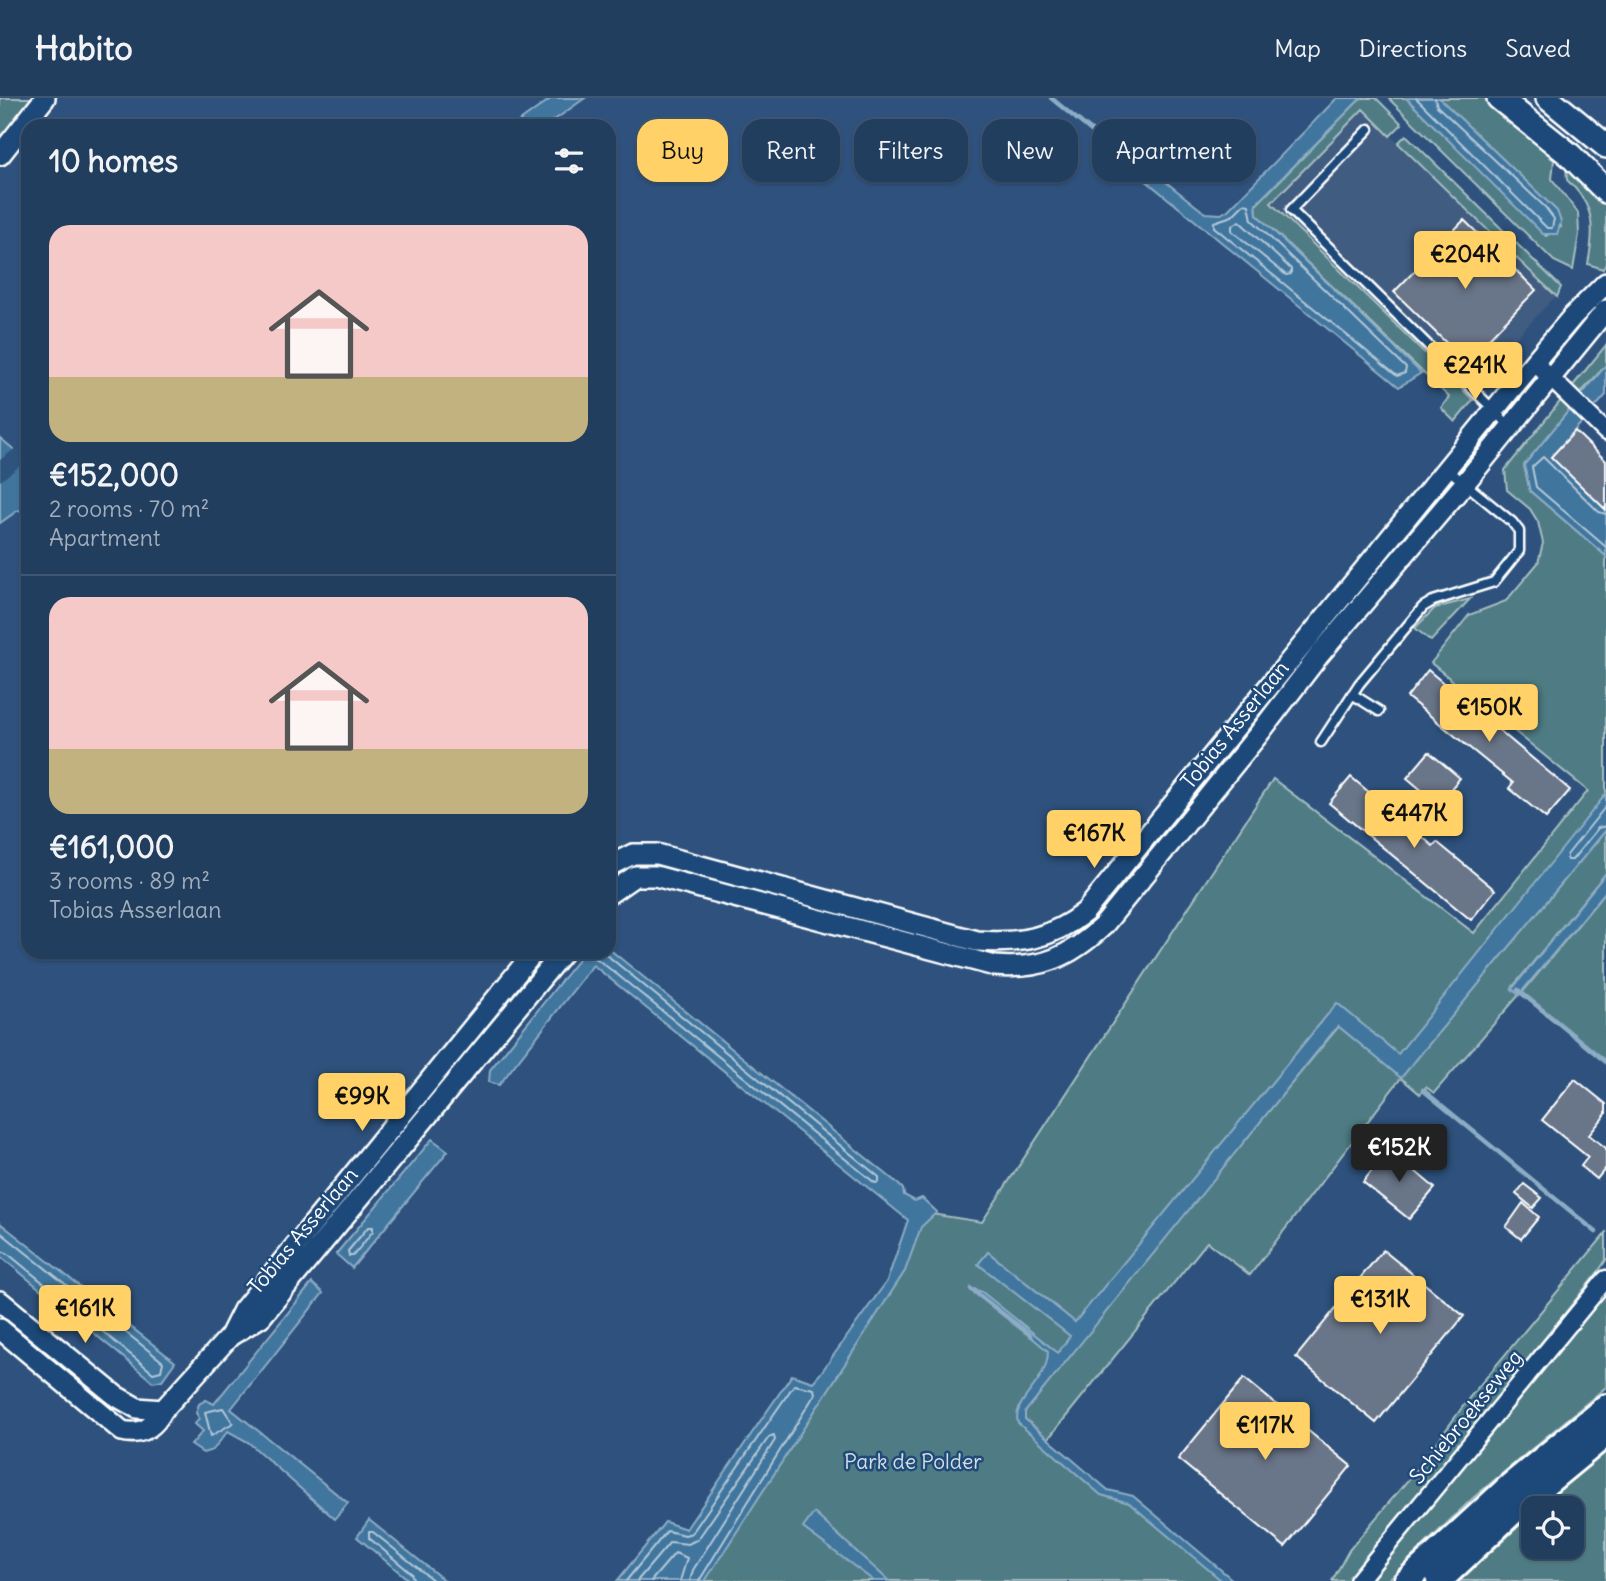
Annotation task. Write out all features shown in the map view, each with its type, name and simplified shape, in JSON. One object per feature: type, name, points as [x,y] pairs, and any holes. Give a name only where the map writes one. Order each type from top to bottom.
[{"type":"main road","points":[[1499,98],[1570,155],[1606,191]]},
{"type":"main road","points":[[1548,98],[1606,146]]},
{"type":"main road","points":[[1407,1581],[1510,1486],[1606,1407]]},
{"type":"main road","points":[[1439,1581],[1521,1504],[1606,1434]]},
{"type":"street","points":[[29,119],[46,98]]},
{"type":"street","points":[[0,155],[21,129]]},
{"type":"street","name":"Tobias Asserlaan","points":[[616,862],[633,854],[657,854],[977,941],[1011,944],[1050,935],[1085,912],[1446,468],[1534,362],[1606,283]]},
{"type":"street","name":"Tobias Asserlaan","points":[[616,889],[635,876],[655,876],[995,966],[1026,967],[1058,960],[1073,952],[1103,926],[1320,654],[1465,483],[1606,310]]},
{"type":"street","points":[[1534,362],[1606,432]]},
{"type":"street","name":"Tobias Asserlaan","points":[[0,1329],[122,1431],[141,1433],[156,1423],[163,1410],[230,1336],[243,1310],[528,959]]},
{"type":"street","name":"Tobias Asserlaan","points":[[230,1336],[261,1317],[557,959]]},
{"type":"street","name":"Schiebroekseweg","points":[[1358,1581],[1606,1279]]},
{"type":"street","points":[[0,1301],[116,1396],[137,1408],[163,1410]]},
{"type":"lane","points":[[1369,129],[1291,210],[1511,426]]},
{"type":"lane","points":[[1321,742],[1352,694],[1426,605],[1494,582],[1519,551],[1519,531],[1512,522],[1446,468]]},
{"type":"lane","points":[[1352,694],[1379,711]]},
{"type":"shaded area","points":[[1363,109],[1556,296],[1474,381],[1458,365],[1447,375],[1271,203]]},
{"type":"green space","points":[[0,98],[41,98],[21,119],[0,148]]},
{"type":"green space","points":[[1361,98],[1376,98],[1402,124],[1390,136],[1363,109],[1271,203],[1473,400],[1455,422],[1441,408],[1449,397],[1257,215],[1256,205]]},
{"type":"green space","points":[[1388,98],[1406,98],[1546,236],[1561,227],[1557,211],[1439,98],[1493,98],[1556,150],[1550,157],[1554,160],[1552,179],[1578,213],[1579,234],[1573,270],[1554,261]]},
{"type":"green space","points":[[1406,135],[1508,235],[1500,242],[1398,143]]},
{"type":"green space","points":[[1566,167],[1575,167],[1584,185],[1606,204],[1606,264],[1603,269],[1588,264],[1592,239],[1591,218],[1583,199],[1567,180]]},
{"type":"green space","points":[[1514,241],[1561,287],[1557,297],[1507,249]]},
{"type":"green space","points":[[1606,345],[1606,365],[1579,395],[1571,388]]},
{"type":"green space","name":"Park de Polder","points":[[1562,399],[1571,408],[1524,466],[1530,491],[1606,556],[1606,794],[1488,944],[1405,1065],[1336,1015],[1021,1410],[1023,1420],[1112,1498],[1129,1499],[1232,1581],[632,1581],[692,1551],[817,1392],[901,1267],[925,1213],[982,1222],[1273,779],[1474,933],[1588,791],[1431,663],[1469,615],[1506,601],[1538,563],[1543,543],[1538,522],[1530,509],[1507,490],[1505,470]]},
{"type":"green space","points":[[1470,599],[1431,641],[1415,628],[1435,608]]},
{"type":"green space","points":[[1606,830],[1606,873],[1512,988],[1519,995],[1434,1093],[1426,1087],[1420,1094],[1401,1078],[1250,1275],[1207,1242],[1048,1439],[1025,1419],[1025,1411],[1055,1371],[1339,1026],[1401,1077]]},
{"type":"green space","points":[[1606,891],[1606,1063],[1521,994]]},
{"type":"green space","points":[[1606,1233],[1606,1260],[1598,1272],[1350,1581],[1332,1581],[1349,1550],[1419,1467],[1469,1398]]},
{"type":"green space","points":[[1606,1290],[1606,1387],[1473,1498],[1387,1581],[1366,1581]]},
{"type":"green space","points":[[1606,1447],[1606,1581],[1459,1581],[1521,1524],[1521,1559],[1584,1559],[1584,1496],[1551,1496]]},
{"type":"water","points":[[552,98],[585,98],[556,119],[523,119]]},
{"type":"water","points":[[1337,98],[1361,98],[1256,204],[1257,215],[1421,373],[1399,387],[1148,182],[1166,182],[1205,213],[1221,214]]},
{"type":"water","points":[[1406,98],[1439,98],[1557,211],[1561,222],[1557,234],[1543,234]]},
{"type":"water","points":[[1606,365],[1606,395],[1551,457],[1606,510],[1606,556],[1530,491],[1524,465]]},
{"type":"water","points":[[0,438],[21,455],[21,510],[0,523]]},
{"type":"water","points":[[1606,794],[1606,830],[1401,1078],[1338,1026],[1025,1412],[1025,1419],[1108,1490],[1133,1496],[1234,1581],[1222,1581],[1129,1503],[1101,1495],[1018,1423],[1020,1407],[1042,1373],[1048,1351],[974,1289],[982,1292],[1058,1353],[1070,1336],[978,1264],[988,1252],[1075,1322],[1337,1003],[1398,1054]]},
{"type":"water","points":[[1606,873],[1606,891],[1519,995],[1512,989]]},
{"type":"water","points":[[616,955],[896,1182],[903,1189],[904,1195],[915,1201],[922,1198],[937,1212],[921,1227],[905,1271],[705,1581],[617,1581],[665,1522],[686,1529],[792,1375],[813,1382],[820,1374],[887,1281],[908,1220],[593,965],[499,1085],[489,1082],[490,1070],[579,959],[616,959]]},
{"type":"water","points":[[432,1139],[448,1151],[352,1268],[336,1254]]},
{"type":"water","points":[[0,1223],[175,1362],[162,1380],[153,1382],[0,1256]]},
{"type":"water","points":[[312,1283],[323,1293],[231,1409],[348,1503],[335,1519],[248,1442],[228,1431],[213,1450],[203,1453],[191,1445],[203,1431],[195,1424],[199,1418],[196,1413],[199,1404],[206,1400],[214,1404]]},
{"type":"water","points":[[814,1513],[889,1581],[874,1581],[803,1528]]},
{"type":"water","points":[[369,1520],[445,1581],[410,1581],[357,1537]]},
{"type":"pier","points":[[17,447],[21,450],[21,465],[0,481],[0,460]]},
{"type":"building","points":[[1464,220],[1536,290],[1466,362],[1394,292]]},
{"type":"building","points":[[1575,431],[1606,461],[1606,510],[1551,457]]},
{"type":"building","points":[[1428,670],[1570,790],[1546,818],[1509,788],[1513,783],[1407,697]]},
{"type":"building","points":[[1429,752],[1460,778],[1438,804],[1407,778]]},
{"type":"building","points":[[1351,777],[1433,846],[1437,842],[1495,890],[1471,920],[1329,803]]},
{"type":"building","points":[[1575,1079],[1606,1104],[1606,1114],[1589,1135],[1606,1148],[1606,1168],[1597,1179],[1581,1166],[1588,1157],[1542,1120]]},
{"type":"building","points":[[1389,1149],[1435,1188],[1409,1219],[1363,1182]]},
{"type":"building","points":[[1524,1184],[1542,1198],[1533,1208],[1516,1194]]},
{"type":"building","points":[[1523,1203],[1539,1217],[1521,1239],[1506,1227]]},
{"type":"building","points":[[1383,1250],[1464,1316],[1376,1423],[1296,1357]]},
{"type":"building","points":[[1244,1378],[1351,1466],[1285,1547],[1178,1459]]},
{"type":"waterway","points":[[1051,98],[1092,132]]},
{"type":"waterway","points":[[1518,990],[1606,1062]]},
{"type":"waterway","points":[[1423,1090],[1596,1232]]},
{"type":"waterway","points":[[971,1289],[1030,1335]]}]
